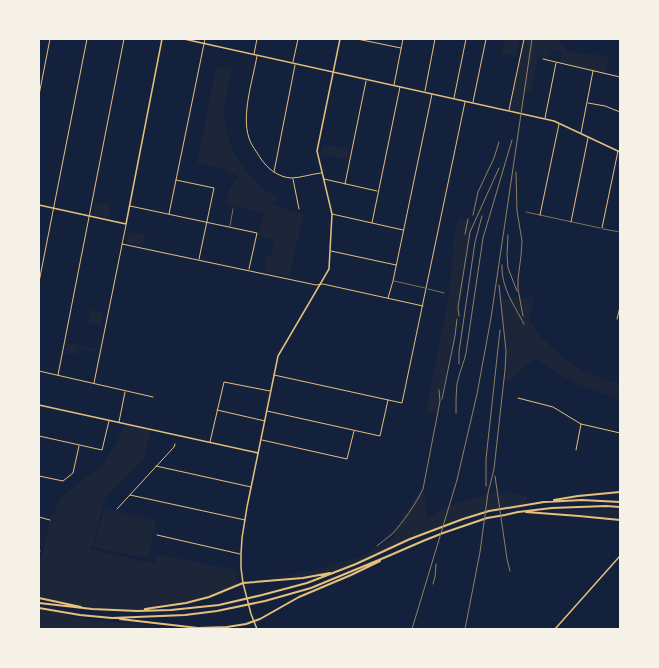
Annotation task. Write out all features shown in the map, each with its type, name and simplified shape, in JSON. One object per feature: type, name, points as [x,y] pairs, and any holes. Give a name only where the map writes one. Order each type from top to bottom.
[{"type":"highway","points":[[39,603],[92,609],[137,610],[171,610],[219,605],[293,588],[335,573],[410,539],[463,519],[489,512],[578,496],[620,492]]},
{"type":"highway","points":[[544,502],[582,500],[620,502]]},
{"type":"highway","points":[[112,618],[185,616],[265,601],[311,588],[443,532],[488,518],[505,516],[518,512],[552,508],[606,506],[620,507]]},
{"type":"highway","points":[[518,512],[620,520]]},
{"type":"highway","points":[[39,608],[80,615],[198,628],[227,627],[254,621],[299,597],[351,575],[386,557]]},
{"type":"highway","points":[[137,610],[186,603],[209,597],[243,583],[303,578],[335,573]]},
{"type":"highway","points":[[39,598],[92,609]]},
{"type":"main road","points":[[39,205],[126,224],[162,39]]},
{"type":"main road","points":[[184,39],[545,119],[559,123],[619,152]]},
{"type":"main road","points":[[257,629],[244,588],[241,568],[245,520],[278,356],[329,269],[332,214],[318,151],[340,39]]},
{"type":"main road","points":[[39,405],[258,453]]},
{"type":"main road","points":[[555,629],[620,556]]},
{"type":"street","points":[[39,95],[50,39]]},
{"type":"street","points":[[39,282],[87,39]]},
{"type":"street","points":[[58,375],[124,39]]},
{"type":"street","points":[[169,214],[205,39]]},
{"type":"street","points":[[254,54],[257,39]]},
{"type":"street","points":[[274,172],[298,39]]},
{"type":"street","points":[[357,39],[401,48]]},
{"type":"street","points":[[394,85],[403,39]]},
{"type":"street","points":[[425,92],[435,39]]},
{"type":"street","points":[[454,99],[466,39]]},
{"type":"street","points":[[473,103],[486,39]]},
{"type":"street","points":[[509,111],[524,39]]},
{"type":"street","points":[[258,55],[246,120],[247,130],[252,145],[268,167],[274,172],[286,177],[293,178],[322,172]]},
{"type":"street","points":[[543,59],[620,77]]},
{"type":"street","points":[[545,119],[556,62]]},
{"type":"street","points":[[581,134],[594,70]]},
{"type":"street","points":[[345,184],[366,79]]},
{"type":"street","points":[[372,223],[400,87]]},
{"type":"street","points":[[388,298],[404,230],[432,94]]},
{"type":"street","points":[[274,375],[402,403],[465,101]]},
{"type":"street","points":[[587,103],[605,106],[620,112]]},
{"type":"street","points":[[540,215],[559,123]]},
{"type":"street","points":[[571,222],[588,137]]},
{"type":"street","points":[[602,228],[619,152]]},
{"type":"street","points":[[293,178],[299,209]]},
{"type":"street","points":[[323,179],[378,191]]},
{"type":"street","points":[[176,180],[214,188],[199,260]]},
{"type":"street","points":[[129,206],[256,233],[248,270]]},
{"type":"street","points":[[332,214],[404,230]]},
{"type":"street","points":[[94,383],[126,224]]},
{"type":"street","points":[[122,244],[316,285],[323,284],[423,306]]},
{"type":"street","points":[[330,251],[396,265]]},
{"type":"street","points":[[617,320],[620,306]]},
{"type":"street","points":[[39,371],[153,397]]},
{"type":"street","points":[[210,443],[224,382],[271,391]]},
{"type":"street","points":[[119,422],[125,390]]},
{"type":"street","points":[[518,398],[553,407],[580,424],[620,433]]},
{"type":"street","points":[[267,411],[380,436],[388,400]]},
{"type":"street","points":[[217,410],[265,421]]},
{"type":"street","points":[[39,436],[102,450],[109,420]]},
{"type":"street","points":[[576,450],[580,424]]},
{"type":"street","points":[[261,440],[347,459],[354,430]]},
{"type":"street","points":[[117,509],[174,447],[175,444]]},
{"type":"street","points":[[39,476],[63,481],[73,473],[79,445]]},
{"type":"street","points":[[156,466],[252,487]]},
{"type":"street","points":[[130,495],[245,520]]},
{"type":"street","points":[[39,517],[50,520]]},
{"type":"street","points":[[157,535],[241,554]]},
{"type":"lane","points":[[230,227],[233,209]]},
{"type":"lane","points":[[526,212],[620,232]]},
{"type":"lane","points":[[393,281],[444,293]]},
{"type":"shaded area","points":[[504,39],[520,39],[516,56],[502,53]]},
{"type":"shaded area","points":[[524,39],[556,39],[567,50],[574,53],[609,56],[605,73],[560,63],[562,52],[550,49],[547,60],[538,56],[531,91],[524,90],[521,113],[509,111]]},
{"type":"shaded area","points":[[216,67],[231,70],[223,112],[226,131],[233,151],[247,173],[264,190],[277,196],[273,204],[304,215],[289,276],[264,271],[267,255],[271,255],[275,240],[258,236],[264,213],[226,205],[229,189],[238,177],[225,169],[197,163]]},
{"type":"shaded area","points":[[323,145],[349,149],[347,159],[321,154]]},
{"type":"shaded area","points":[[95,202],[110,205],[108,218],[93,214]]},
{"type":"shaded area","points":[[458,218],[472,221],[457,319],[437,414],[426,412],[449,296],[454,246],[452,246]]},
{"type":"shaded area","points":[[129,232],[145,235],[143,245],[127,242]]},
{"type":"shaded area","points":[[534,297],[529,319],[542,338],[560,355],[582,370],[620,384],[620,400],[579,385],[557,373],[536,358],[508,381],[504,381],[506,351],[501,301],[510,298]]},
{"type":"shaded area","points":[[90,310],[104,313],[101,326],[87,323]]},
{"type":"shaded area","points":[[67,343],[97,349],[96,352],[79,348],[77,355],[65,353]]},
{"type":"shaded area","points":[[126,424],[151,429],[144,458],[106,496],[91,549],[154,564],[157,554],[235,570],[237,585],[209,597],[186,603],[137,611],[92,609],[39,598],[39,560],[42,555],[50,520],[63,495],[104,464]]},
{"type":"shaded area","points":[[420,491],[426,496],[426,519],[449,506],[496,491],[527,496],[528,504],[489,511],[463,519],[410,539],[335,573],[273,581],[273,577],[310,571],[360,557],[387,543],[395,536],[393,531]]},
{"type":"shaded area","points":[[105,508],[156,521],[148,557],[145,558],[94,547]]},
{"type":"shaded area","points":[[620,510],[620,519],[560,512],[561,511]]},
{"type":"shaded area","points":[[39,610],[59,612],[80,619],[189,629],[39,629]]},
{"type":"railway","points":[[412,629],[457,480],[477,394],[491,318],[532,39]]},
{"type":"railway","points":[[456,413],[457,384],[466,353],[483,238],[512,140]]},
{"type":"railway","points":[[473,215],[478,192],[494,158],[499,142]]},
{"type":"railway","points":[[459,316],[458,307],[470,232],[499,168]]},
{"type":"railway","points":[[516,172],[517,211],[522,241],[518,289],[523,316]]},
{"type":"railway","points":[[459,364],[459,352],[475,242],[482,216]]},
{"type":"railway","points":[[465,234],[468,219]]},
{"type":"railway","points":[[508,235],[508,268],[517,291]]},
{"type":"railway","points":[[502,265],[502,273],[506,288],[512,303],[524,324]]},
{"type":"railway","points":[[465,629],[480,552],[488,493],[494,469],[505,370],[506,351],[499,285]]},
{"type":"railway","points":[[442,399],[457,319]]},
{"type":"railway","points":[[486,486],[486,459],[500,330]]},
{"type":"railway","points":[[377,546],[392,534],[400,525],[423,489],[440,401],[439,390]]},
{"type":"railway","points":[[495,476],[510,571]]},
{"type":"railway","points":[[433,584],[436,564]]}]
